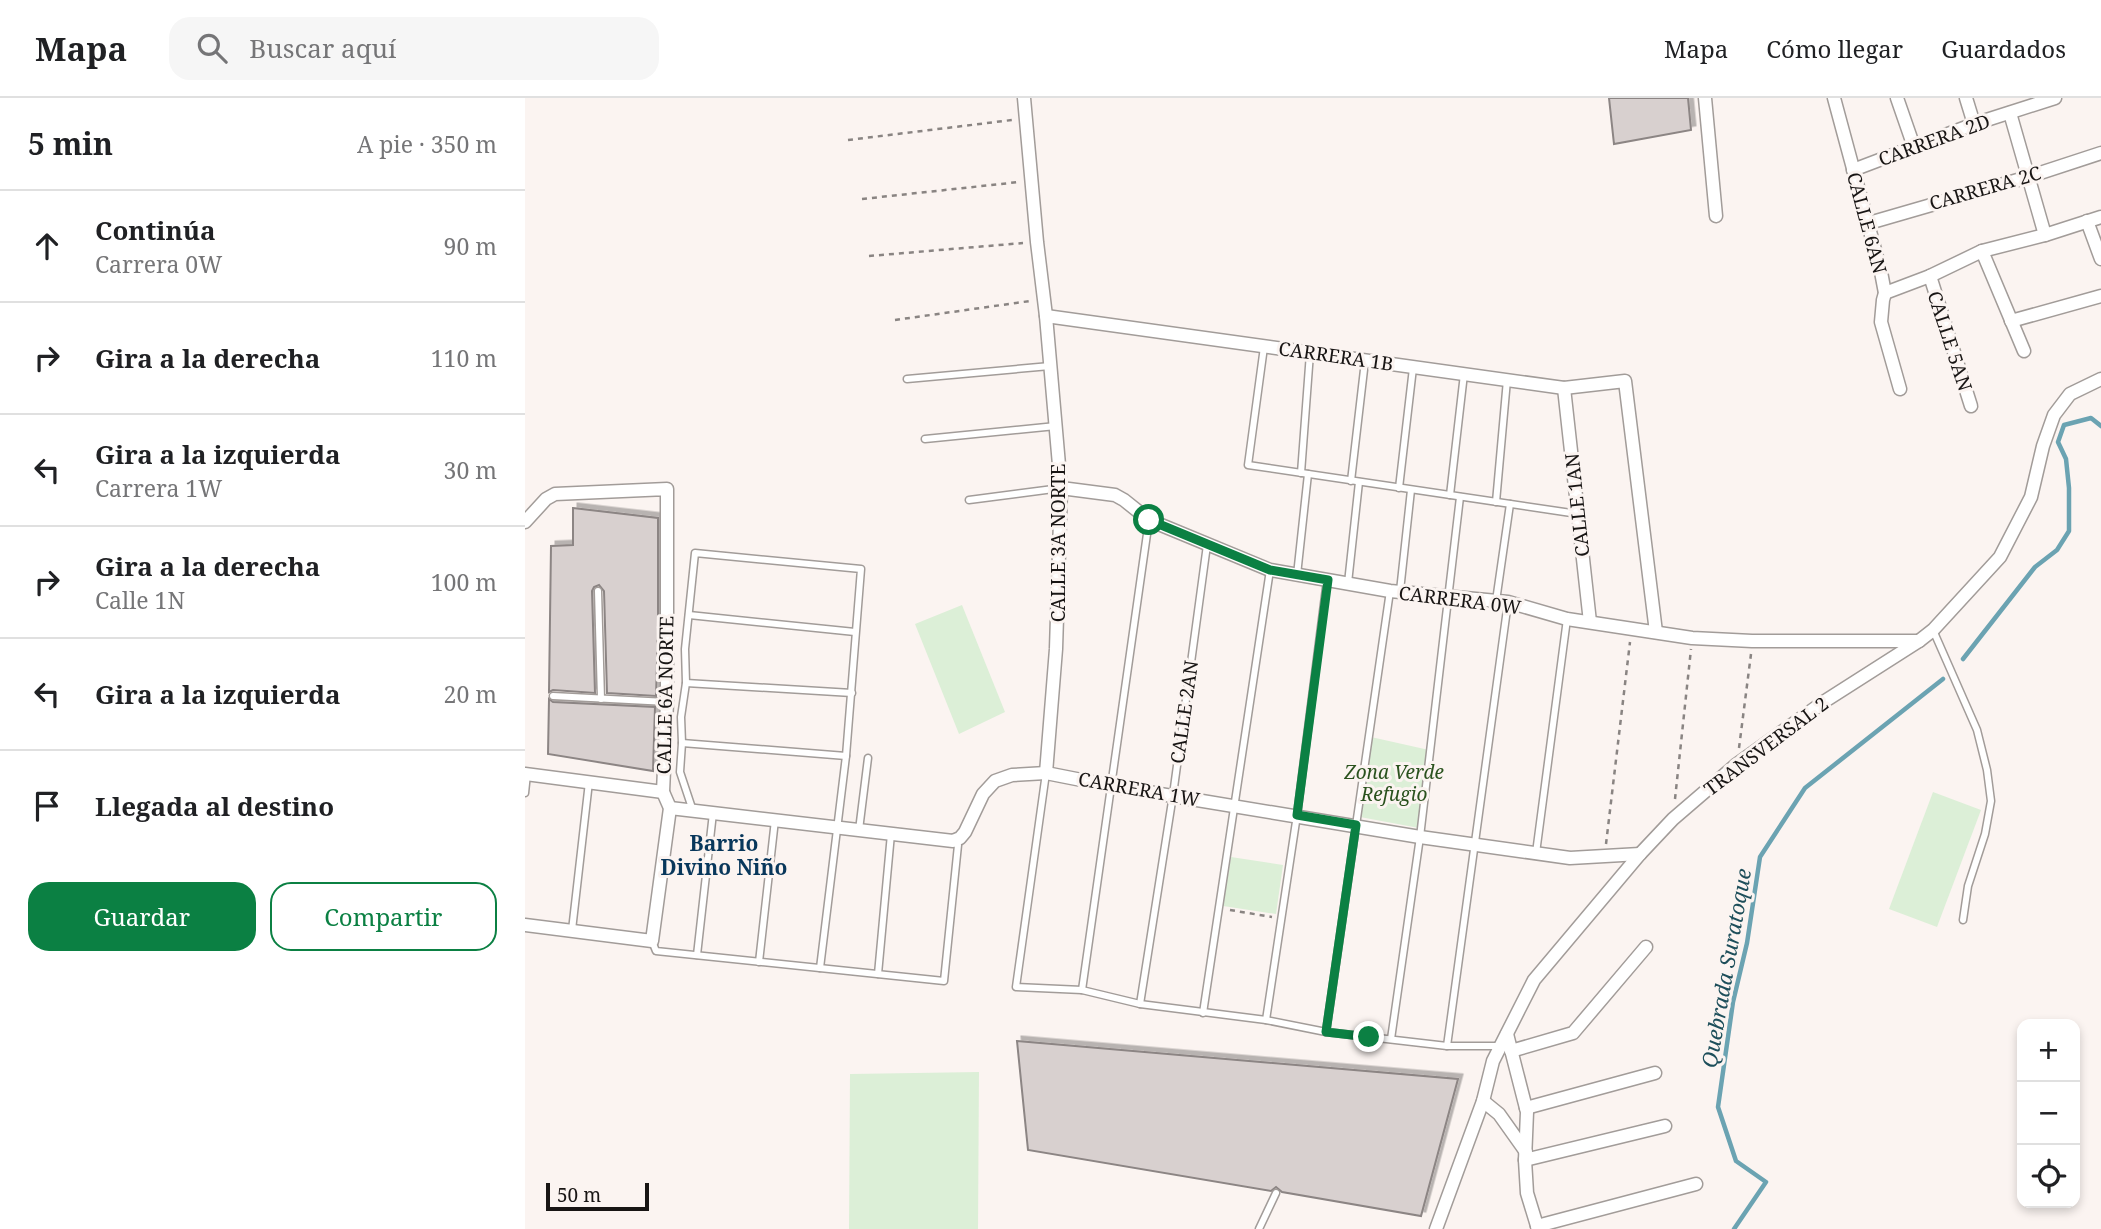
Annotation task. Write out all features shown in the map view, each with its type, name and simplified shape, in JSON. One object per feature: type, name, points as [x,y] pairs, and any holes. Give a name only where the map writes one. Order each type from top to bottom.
[{"type":"street","name":"CALLE 3A NORTE","points":[[1024,98],[1061,488],[1056,649],[1046,773]]},
{"type":"street","points":[[1705,98],[1716,216]]},
{"type":"street","name":"CALLE 6AN","points":[[1835,98],[1885,293],[1881,322],[1900,389]]},
{"type":"street","points":[[1897,98],[1914,147]]},
{"type":"street","points":[[1966,98],[1973,124]]},
{"type":"street","name":"CARRERA 2D","points":[[1853,170],[1973,124],[2055,98]]},
{"type":"street","points":[[2010,113],[2045,235]]},
{"type":"street","name":"CARRERA 2C","points":[[1868,223],[2101,153]]},
{"type":"street","points":[[1885,293],[1930,276],[1982,251],[2101,217]]},
{"type":"street","points":[[2087,221],[2101,259]]},
{"type":"street","points":[[1982,251],[2024,351]]},
{"type":"street","name":"CALLE 5AN","points":[[1930,276],[1971,406]]},
{"type":"street","points":[[2011,321],[2101,296]]},
{"type":"street","name":"CARRERA 1B","points":[[1046,316],[1564,388],[1625,381],[1656,632]]},
{"type":"street","name":"TRANSVERSAL 2","points":[[1436,1229],[1483,1101],[1493,1061],[1506,1044],[1534,980],[1640,854],[1673,819],[1737,764],[1825,701],[1933,630],[2000,557],[2031,497],[2043,446],[2061,405],[2070,394],[2101,379]]},
{"type":"street","name":"CALLE 1AN","points":[[1564,388],[1590,622]]},
{"type":"street","name":"CARRERA 0W","points":[[1061,488],[1115,495],[1149,520],[1270,570],[1297,575],[1395,591],[1502,601],[1567,619],[1692,638],[1752,641],[1919,641]]},
{"type":"street","name":"CALLE 6A NORTE","points":[[525,522],[546,499],[555,494],[667,489],[667,702],[663,792],[670,808]]},
{"type":"street","name":"CARRERA 1W","points":[[953,841],[965,832],[983,794],[995,781],[1011,775],[1046,773],[1420,837],[1570,858],[1640,854]]},
{"type":"street","points":[[526,774],[663,792]]},
{"type":"street","points":[[525,925],[652,941],[670,808],[953,841]]},
{"type":"street","points":[[1646,947],[1573,1033],[1506,1044],[1526,1108],[1527,1193],[1537,1228],[1696,1184]]},
{"type":"street","points":[[1526,1108],[1655,1073]]},
{"type":"street","points":[[1483,1101],[1499,1115],[1525,1156]]},
{"type":"street","points":[[1525,1156],[1665,1126]]},
{"type":"lane","points":[[1264,346],[1248,466],[1578,514]]},
{"type":"lane","points":[[1297,575],[1310,352]]},
{"type":"lane","points":[[1351,481],[1365,360]]},
{"type":"lane","points":[[907,379],[1050,366]]},
{"type":"lane","points":[[1399,488],[1413,367]]},
{"type":"lane","points":[[1450,495],[1464,374]]},
{"type":"lane","points":[[1496,502],[1507,380]]},
{"type":"lane","points":[[925,439],[1056,426]]},
{"type":"lane","points":[[1347,583],[1359,482]]},
{"type":"lane","points":[[969,500],[1061,488]]},
{"type":"lane","points":[[1326,1032],[1356,825],[1411,490]]},
{"type":"lane","points":[[1391,1039],[1420,837],[1460,497]]},
{"type":"lane","points":[[1447,1046],[1475,845],[1510,504]]},
{"type":"lane","points":[[1149,520],[1082,990],[1140,1004],[1266,1020],[1326,1032],[1447,1046],[1506,1044]]},
{"type":"lane","name":"CALLE 2AN","points":[[1140,1004],[1173,795],[1207,544]]},
{"type":"lane","points":[[693,811],[680,772],[681,716],[686,683],[685,649],[695,553],[861,569],[846,756],[820,968]]},
{"type":"lane","points":[[1203,1013],[1270,570]]},
{"type":"lane","points":[[1266,1020],[1328,580]]},
{"type":"lane","points":[[598,591],[601,699]]},
{"type":"lane","points":[[689,615],[855,632]]},
{"type":"lane","points":[[1536,853],[1567,619]]},
{"type":"lane","points":[[1933,630],[1977,730],[1991,801],[1985,834],[1968,886],[1963,920]]},
{"type":"lane","points":[[686,683],[852,693]]},
{"type":"lane","points":[[552,696],[667,702]]},
{"type":"lane","points":[[682,743],[846,756]]},
{"type":"lane","points":[[859,830],[868,758]]},
{"type":"lane","name":"CALLE 3A NORTE","points":[[1046,773],[1016,987],[1082,990]]},
{"type":"lane","points":[[525,793],[526,774]]},
{"type":"lane","points":[[572,931],[589,782]]},
{"type":"lane","points":[[697,955],[713,813]]},
{"type":"lane","points":[[759,962],[775,820]]},
{"type":"lane","points":[[878,974],[891,834]]},
{"type":"lane","points":[[652,941],[656,951],[944,981],[958,845],[953,841]]},
{"type":"lane","points":[[1259,1229],[1276,1193]]},
{"type":"path","points":[[848,140],[1026,119]]},
{"type":"path","points":[[862,199],[1032,180]]},
{"type":"path","points":[[869,256],[1037,242]]},
{"type":"path","points":[[895,320],[1044,299]]},
{"type":"path","points":[[1605,856],[1632,628]]},
{"type":"path","points":[[1673,819],[1692,638]]},
{"type":"path","points":[[1737,764],[1752,641]]},
{"type":"path","points":[[1220,908],[1281,918]]},
{"type":"green space","points":[[962,605],[1005,712],[959,734],[915,624]]},
{"type":"green space","name":"Zona Verde Refugio","points":[[1371,737],[1429,750],[1419,828],[1360,817]]},
{"type":"green space","points":[[1933,792],[1981,810],[1937,927],[1889,909]]},
{"type":"green space","points":[[1231,857],[1283,865],[1276,914],[1223,906]]},
{"type":"green space","points":[[979,1072],[978,1229],[849,1229],[850,1074]]},
{"type":"building","points":[[1609,98],[1688,98],[1691,130],[1614,144]]},
{"type":"building","points":[[573,508],[658,518],[656,696],[607,693],[604,591],[599,585],[592,591],[595,693],[549,692],[551,546],[573,545]]},
{"type":"building","points":[[549,699],[553,702],[655,707],[653,771],[548,754]]},
{"type":"building","points":[[1017,1041],[1458,1079],[1421,1216],[1282,1192],[1276,1187],[1271,1191],[1028,1150]]},
{"type":"waterway","name":"Quebrada Suratoque","points":[[1963,659],[2035,567],[2057,550],[2069,531],[2066,459],[2058,442],[2064,425],[2091,418],[2101,426]]},
{"type":"waterway","name":"Quebrada Suratoque","points":[[1734,1229],[1766,1182],[1736,1161],[1718,1107],[1733,1002],[1747,943],[1760,857],[1805,788],[1943,679]]},
{"type":"district","name":"Barrio Divino Niño","points":[[724,855]]},
{"type":"route","points":[[1149,520],[1270,570],[1328,580],[1297,815],[1356,825],[1326,1032],[1369,1037]]}]
